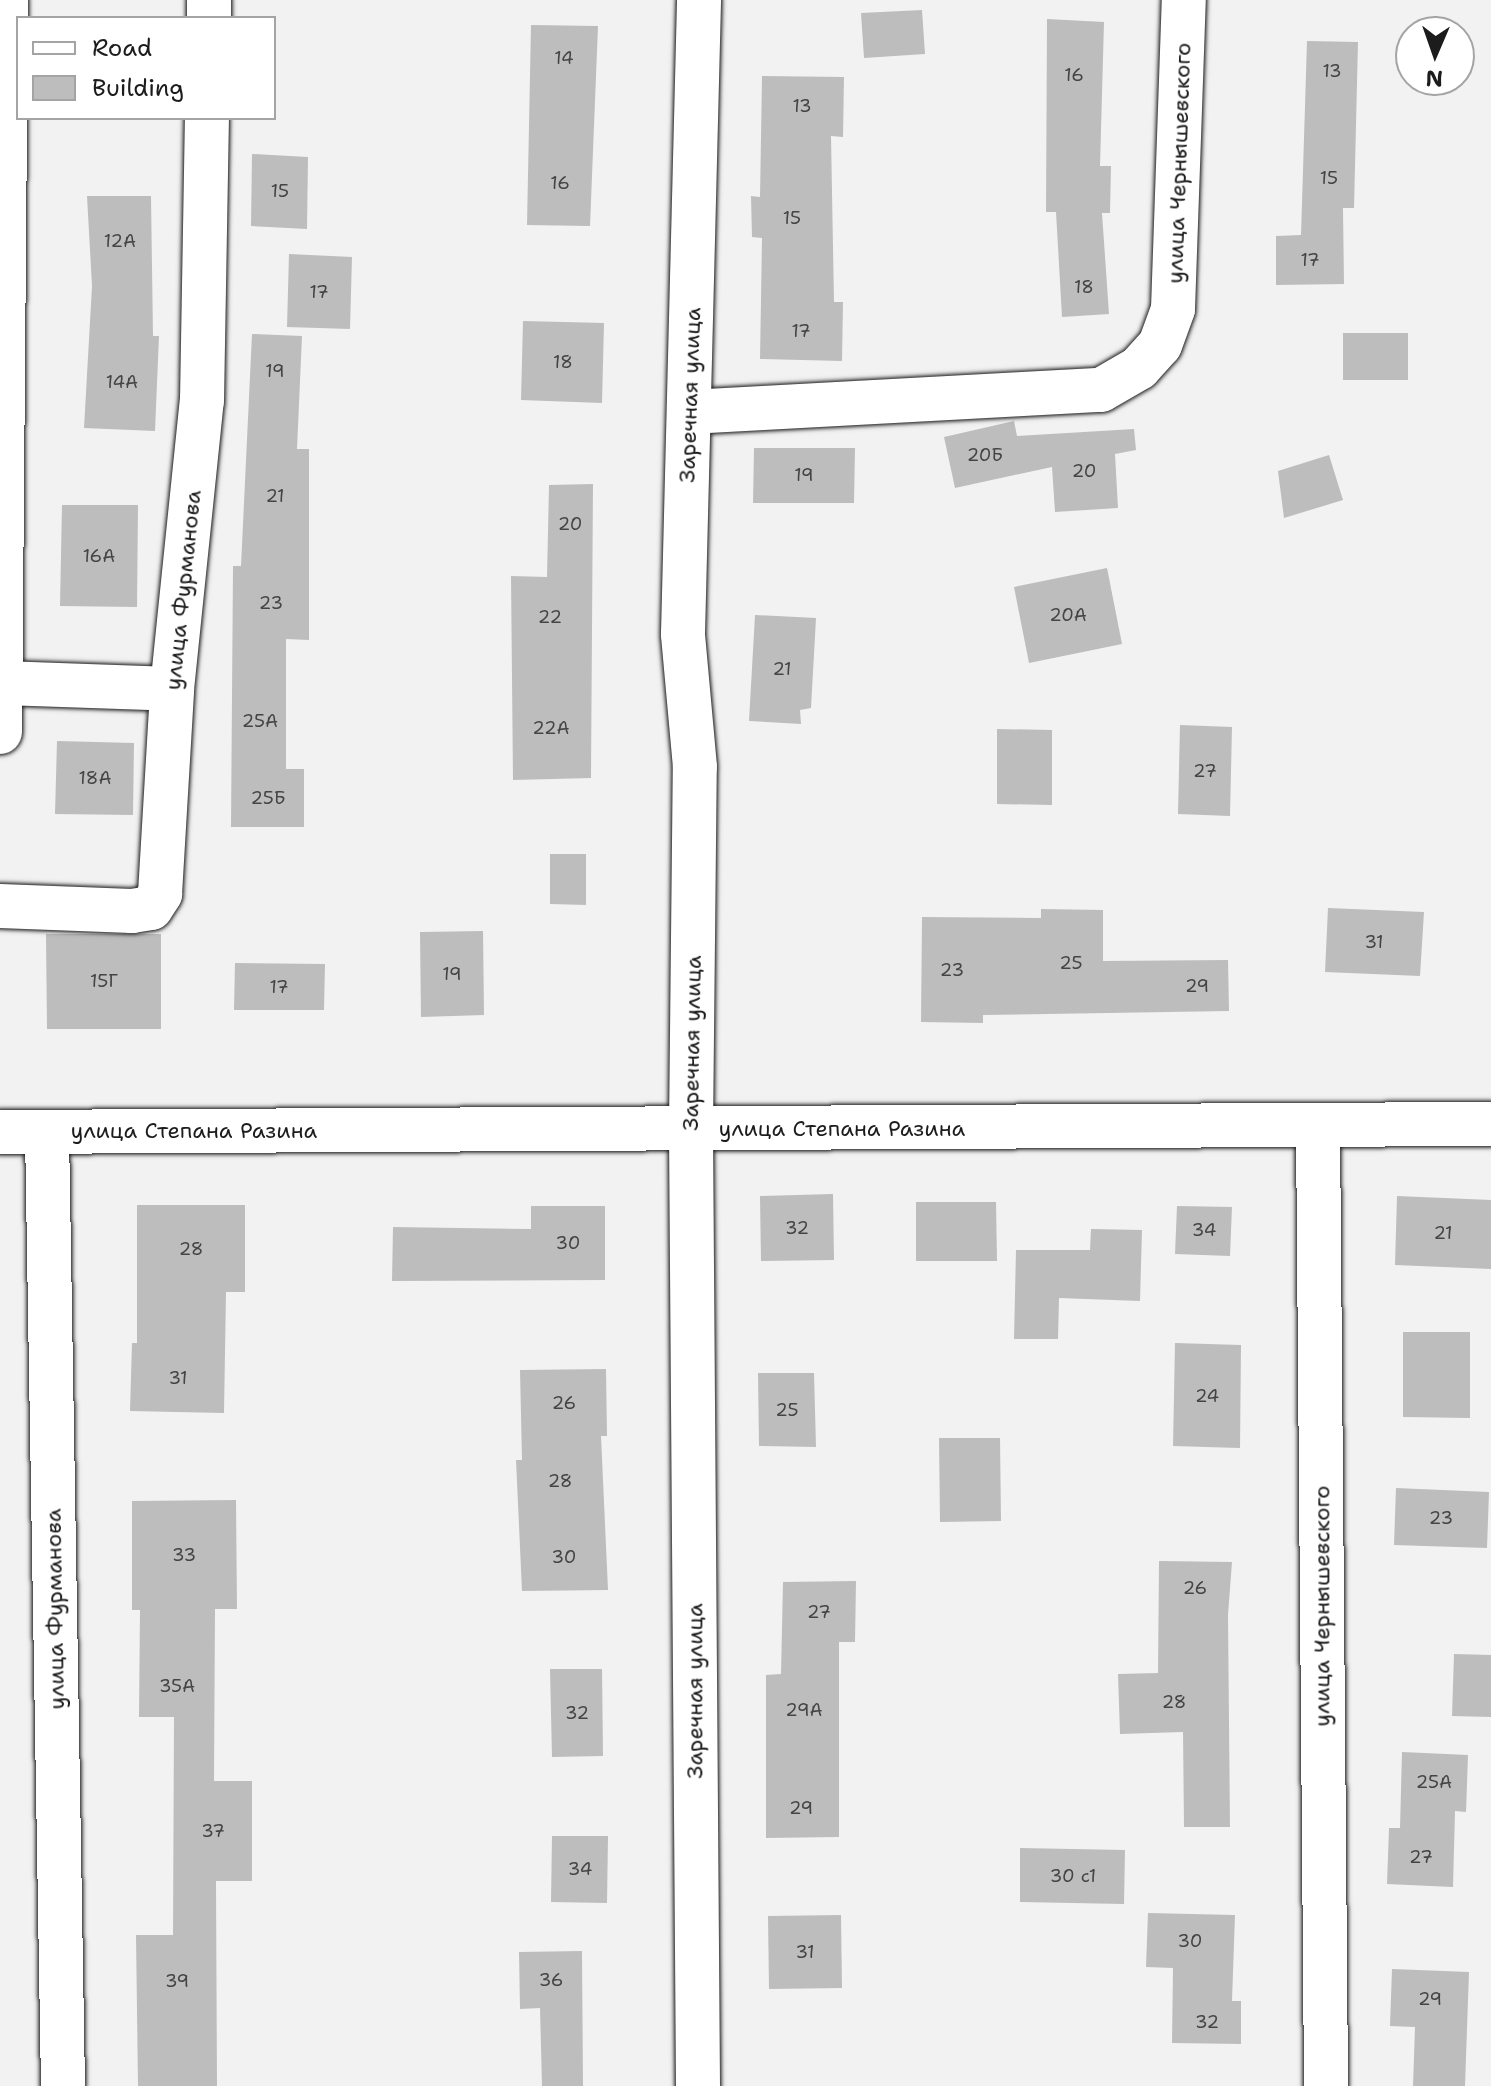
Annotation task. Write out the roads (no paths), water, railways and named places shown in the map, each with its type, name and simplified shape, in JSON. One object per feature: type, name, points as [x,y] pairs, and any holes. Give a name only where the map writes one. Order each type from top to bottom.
[{"type":"street","points":[[0,732],[4,683],[6,0]]},
{"type":"street","name":"Заречная улица","points":[[698,2086],[691,1129],[695,767],[683,634],[699,0]]},
{"type":"street","name":"улица Чернышевского","points":[[689,412],[1101,390],[1139,368],[1160,345],[1173,309],[1184,0]]},
{"type":"street","name":"улица Фурманова","points":[[0,906],[151,908],[160,894],[172,689],[202,401],[207,120]]},
{"type":"street","points":[[4,683],[172,689]]},
{"type":"street","name":"улица Степана Разина","points":[[0,1132],[1491,1124]]},
{"type":"street","name":"улица Чернышевского","points":[[1318,1127],[1326,2086]]},
{"type":"street","name":"улица Фурманова","points":[[47,1132],[63,2086]]}]
